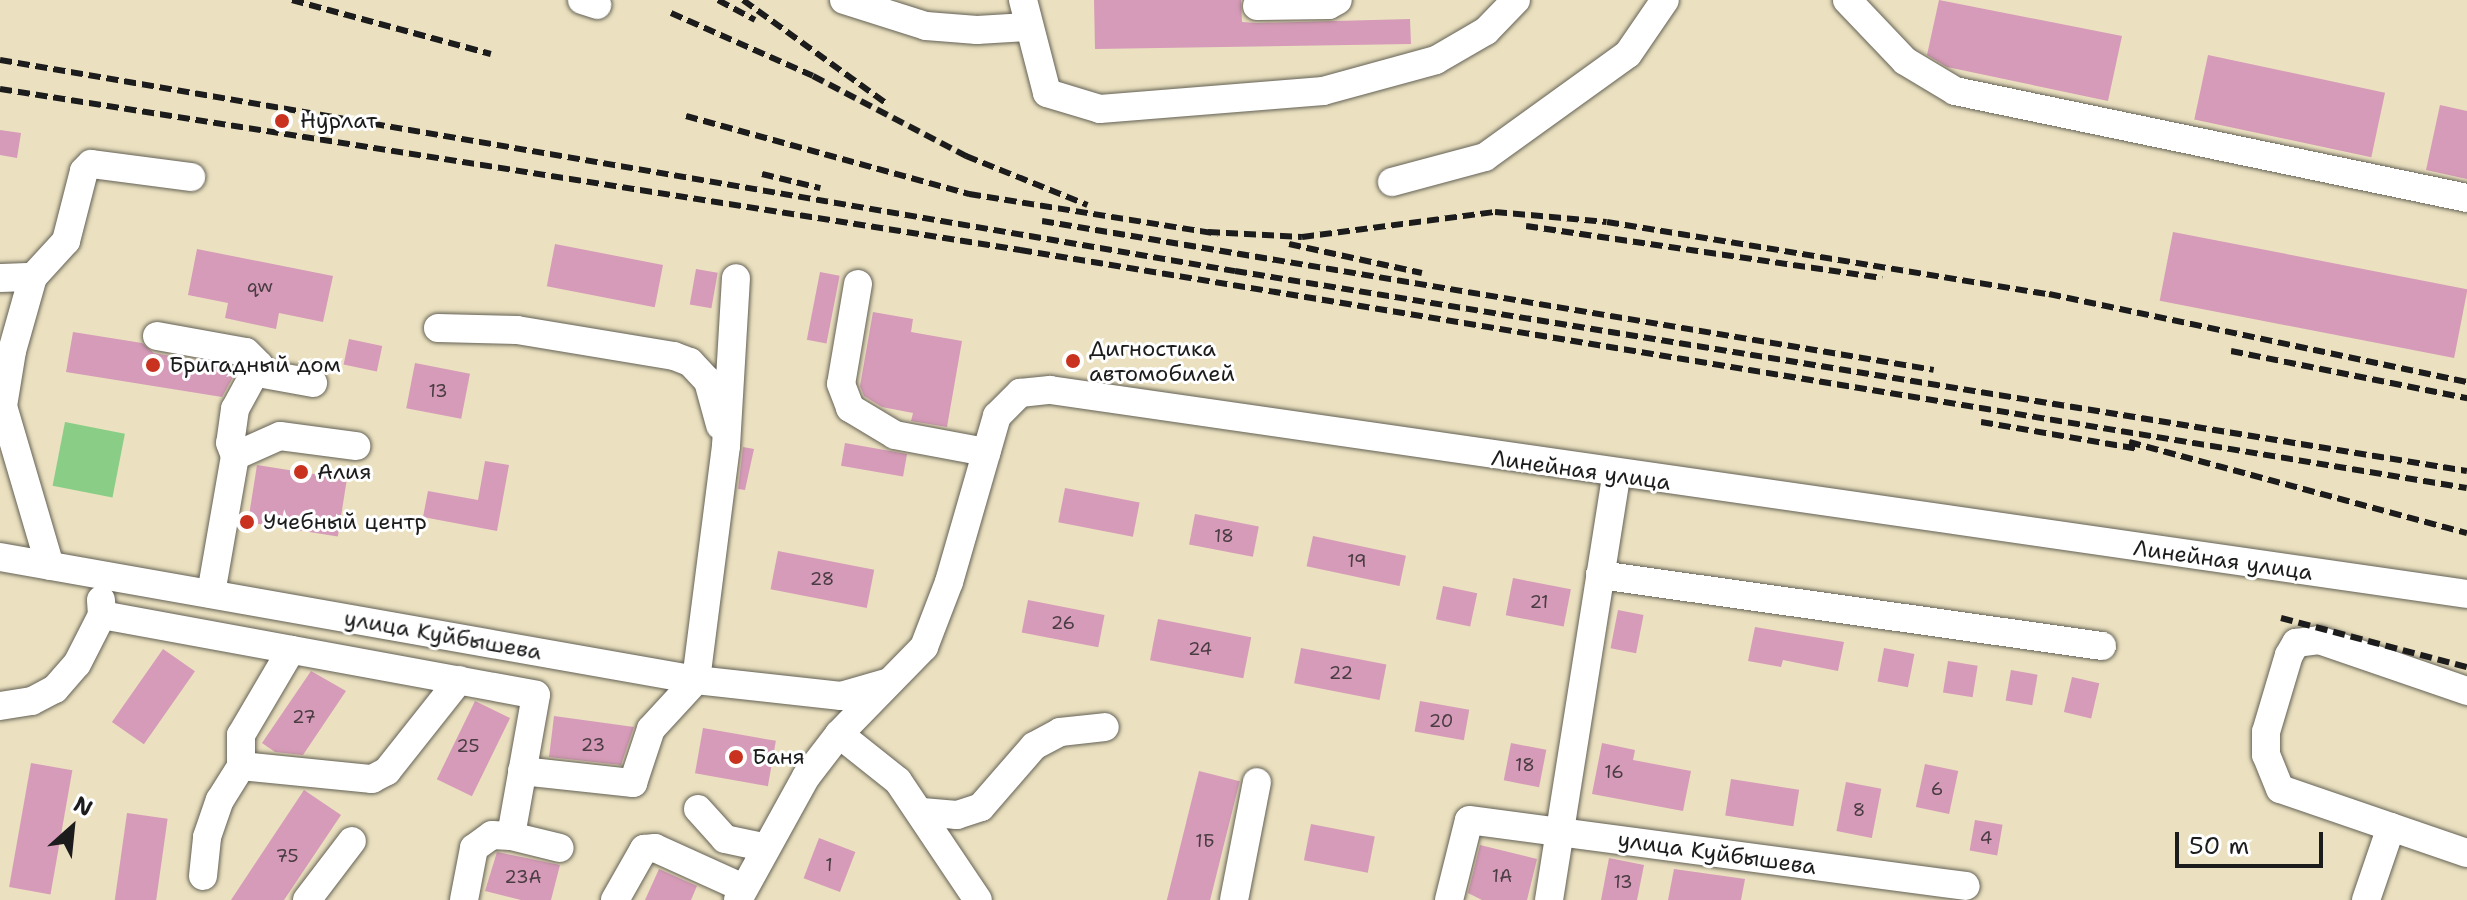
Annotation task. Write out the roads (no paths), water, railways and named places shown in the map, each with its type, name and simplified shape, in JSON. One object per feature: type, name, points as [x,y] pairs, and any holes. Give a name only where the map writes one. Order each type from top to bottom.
[{"type":"street","points":[[844,0],[926,26],[977,30],[1025,13],[1047,93],[1100,109],[1323,91],[1436,60],[1486,31],[1516,0]]},
{"type":"street","points":[[1257,6],[1338,0]]},
{"type":"street","points":[[1392,182],[1485,157],[1628,54],[1665,0]]},
{"type":"street","points":[[1847,0],[1905,61],[1955,91],[2467,198]]},
{"type":"street","points":[[50,566],[2,405],[12,351],[33,277],[66,241],[84,171],[91,164],[191,177]]},
{"type":"street","points":[[0,278],[33,277]]},
{"type":"street","points":[[522,771],[633,783],[651,729],[696,680],[726,446],[736,278]]},
{"type":"street","points":[[858,284],[841,384],[850,408],[895,435],[986,452]]},
{"type":"street","points":[[438,328],[517,330],[690,362],[708,381],[726,446]]},
{"type":"street","points":[[157,336],[246,352],[256,358],[258,373],[235,409],[230,443],[235,456],[211,594]]},
{"type":"street","points":[[258,373],[313,383]]},
{"type":"street","name":"Линейная улица","points":[[740,894],[763,847],[839,734],[886,682],[924,647],[949,582],[986,452],[1006,401],[1020,393],[1050,390],[1616,475],[2467,594]]},
{"type":"street","points":[[235,456],[280,436],[356,446]]},
{"type":"street","points":[[1549,900],[1616,475]]},
{"type":"street","name":"улица Куйбышева","points":[[0,557],[696,680],[841,696],[886,682]]},
{"type":"street","points":[[0,706],[32,701],[55,689],[77,664],[102,615],[100,575]]},
{"type":"street","points":[[1600,575],[2102,646]]},
{"type":"street","points":[[102,615],[536,695],[511,836]]},
{"type":"street","points":[[2467,691],[2319,640],[2296,643],[2289,655],[2266,732],[2266,755],[2280,789],[2467,853]]},
{"type":"street","points":[[203,876],[212,824],[241,766],[241,735],[291,650]]},
{"type":"street","points":[[521,691],[548,654]]},
{"type":"street","points":[[241,766],[372,779],[387,771],[459,680]]},
{"type":"street","points":[[922,812],[957,815],[981,807],[1034,746],[1060,732],[1105,727]]},
{"type":"street","points":[[839,734],[878,761],[922,812],[978,900]]},
{"type":"street","points":[[1234,900],[1257,782]]},
{"type":"street","points":[[698,809],[725,839],[763,847]]},
{"type":"street","name":"улица Куйбышева","points":[[1449,900],[1469,820],[1966,886]]},
{"type":"street","points":[[2366,900],[2391,827]]},
{"type":"street","points":[[464,900],[474,848],[492,835],[511,836],[560,848]]},
{"type":"street","points":[[307,900],[352,841]]},
{"type":"street","points":[[615,900],[636,854],[655,848],[740,894]]},
{"type":"railway","points":[[292,0],[491,54]]},
{"type":"railway","points":[[718,0],[755,20]]},
{"type":"railway","points":[[743,0],[886,103]]},
{"type":"railway","points":[[671,13],[813,76],[966,156],[1087,205]]},
{"type":"railway","points":[[0,60],[1235,271],[2467,471]]},
{"type":"railway","points":[[0,89],[1020,250],[2467,488]]},
{"type":"railway","points":[[686,116],[969,194],[1218,234]]},
{"type":"railway","points":[[762,174],[820,188]]},
{"type":"railway","points":[[1208,232],[1302,237],[1495,212],[1607,222],[2049,294],[2467,382]]},
{"type":"railway","points":[[1042,221],[1934,370]]},
{"type":"railway","points":[[1526,226],[1882,278]]},
{"type":"railway","points":[[1289,244],[1422,273]]},
{"type":"railway","points":[[2231,351],[2467,398]]},
{"type":"railway","points":[[1981,422],[2139,449]]},
{"type":"railway","points":[[2129,442],[2467,533]]},
{"type":"railway","points":[[2281,618],[2467,667]]},
{"type":"place","name":"Нурлат","points":[[282,121]]},
{"type":"place","name":"Дигностика автомобилей","points":[[1073,361]]},
{"type":"place","name":"Бригадный дом","points":[[153,365]]},
{"type":"place","name":"Алия","points":[[301,472]]},
{"type":"place","name":"Учебный центр","points":[[247,522]]},
{"type":"place","name":"Баня","points":[[736,757]]}]
